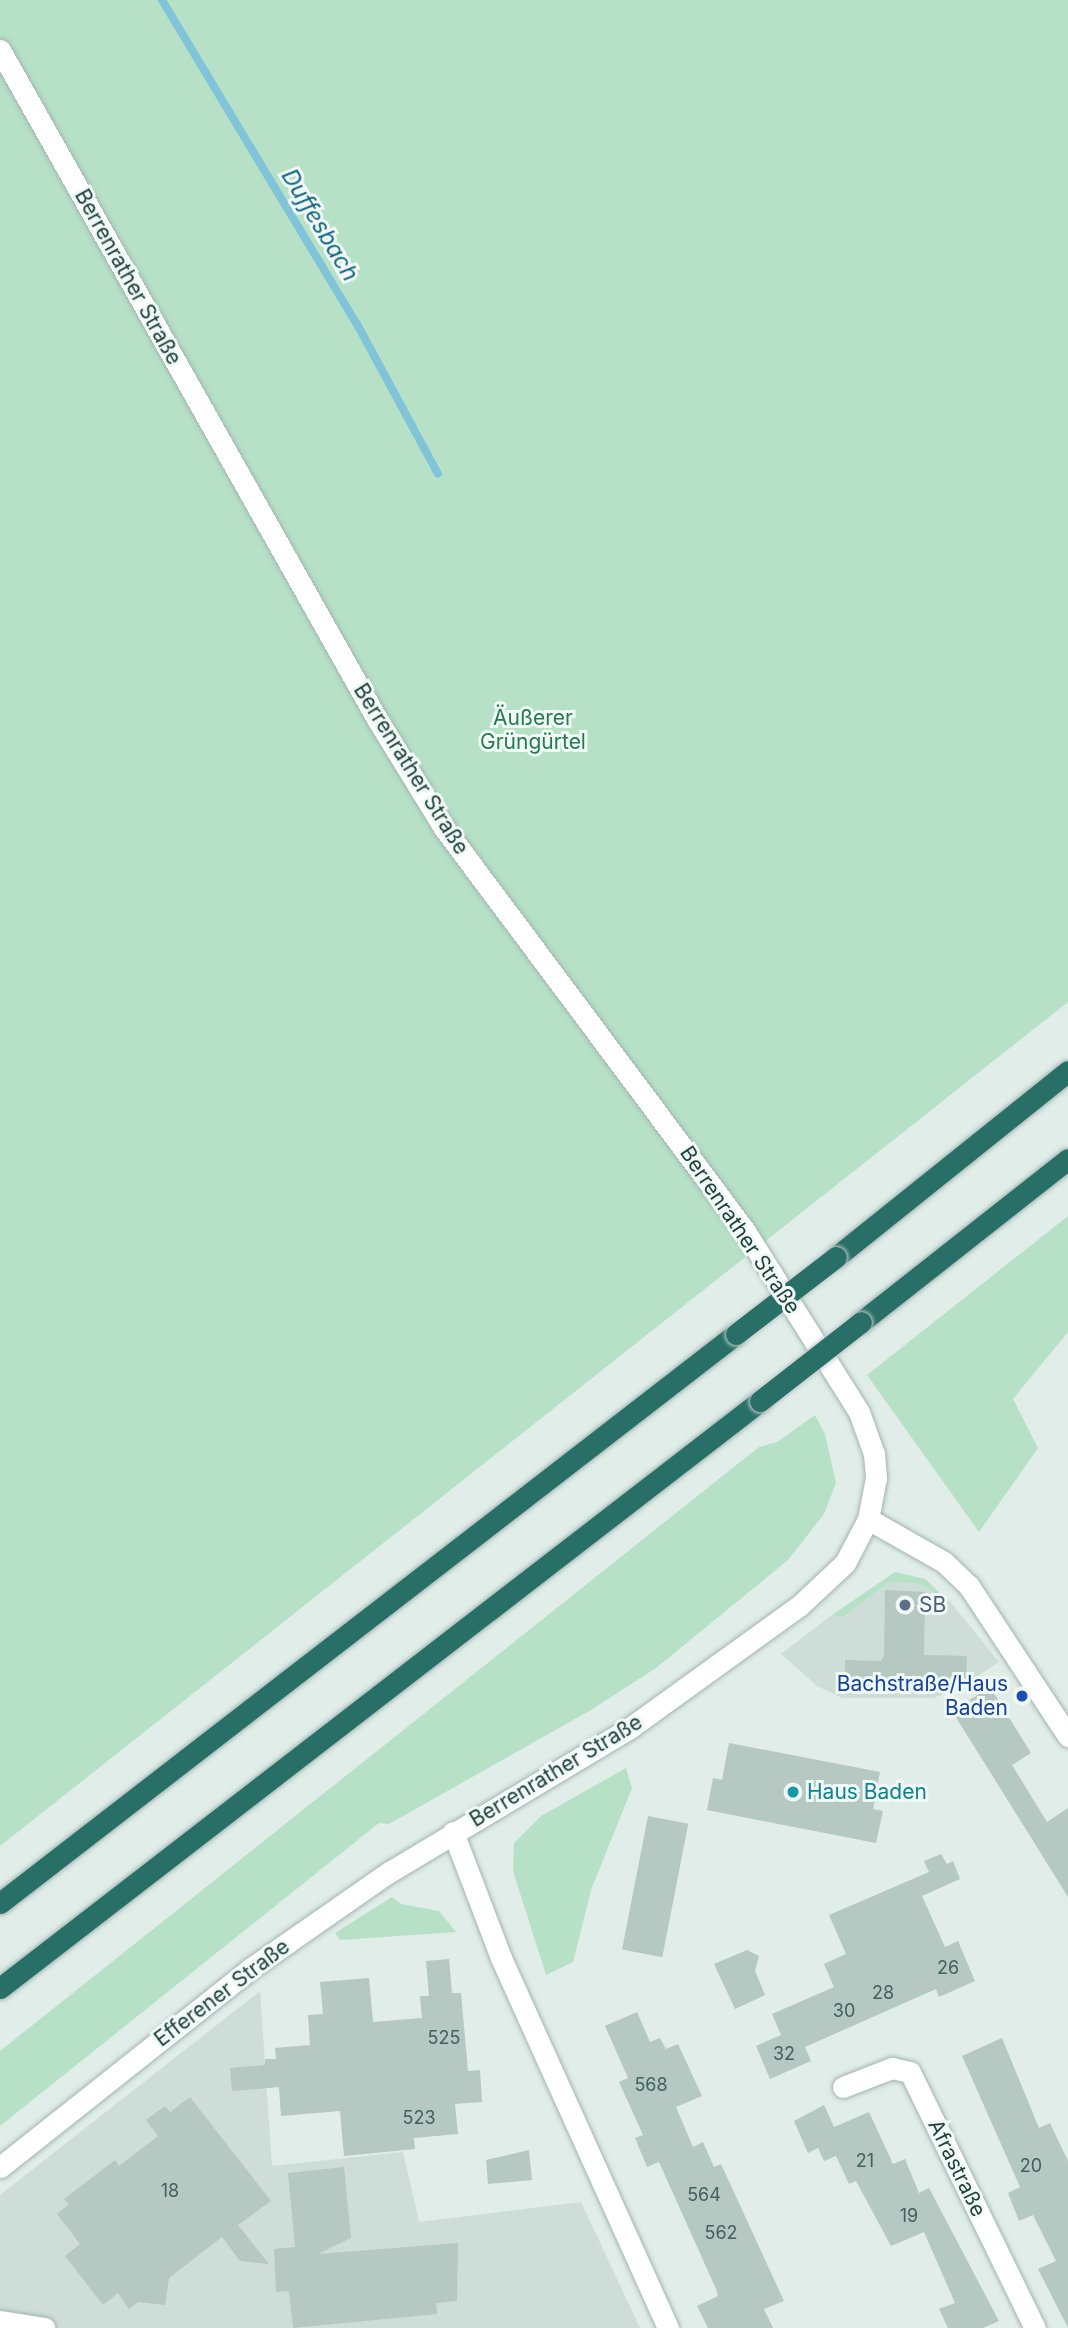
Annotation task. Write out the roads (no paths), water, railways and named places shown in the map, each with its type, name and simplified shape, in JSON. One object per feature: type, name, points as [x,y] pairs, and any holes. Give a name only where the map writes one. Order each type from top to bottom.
[{"type":"highway","points":[[0,1903],[836,1257],[1068,1071]]},
{"type":"highway","points":[[0,1988],[760,1401],[1068,1158]]},
{"type":"street","name":"Berrenrather Straße","points":[[0,50],[377,719],[444,828],[745,1231],[859,1412],[874,1454],[876,1478],[868,1519],[833,1577],[745,1647],[629,1728],[453,1832],[501,1958],[668,2328]]},
{"type":"street","points":[[868,1519],[944,1562],[969,1586],[1068,1736]]},
{"type":"street","name":"Efferener Straße","points":[[0,2167],[250,1969],[453,1832]]},
{"type":"street","name":"Afrastraße","points":[[843,2087],[892,2068],[910,2072],[1035,2328]]},
{"type":"street","points":[[0,2321],[44,2328]]},
{"type":"waterway","name":"Duffesbach","points":[[162,0],[357,324],[438,474]]},
{"type":"place","name":"SB","points":[[905,1605]]},
{"type":"place","name":"Bachstraße/Haus Baden","points":[[1022,1696]]},
{"type":"place","name":"Haus Baden","points":[[793,1792]]},
{"type":"park label","name":"Äußerer Grüngürtel","points":[[533,730]]}]
